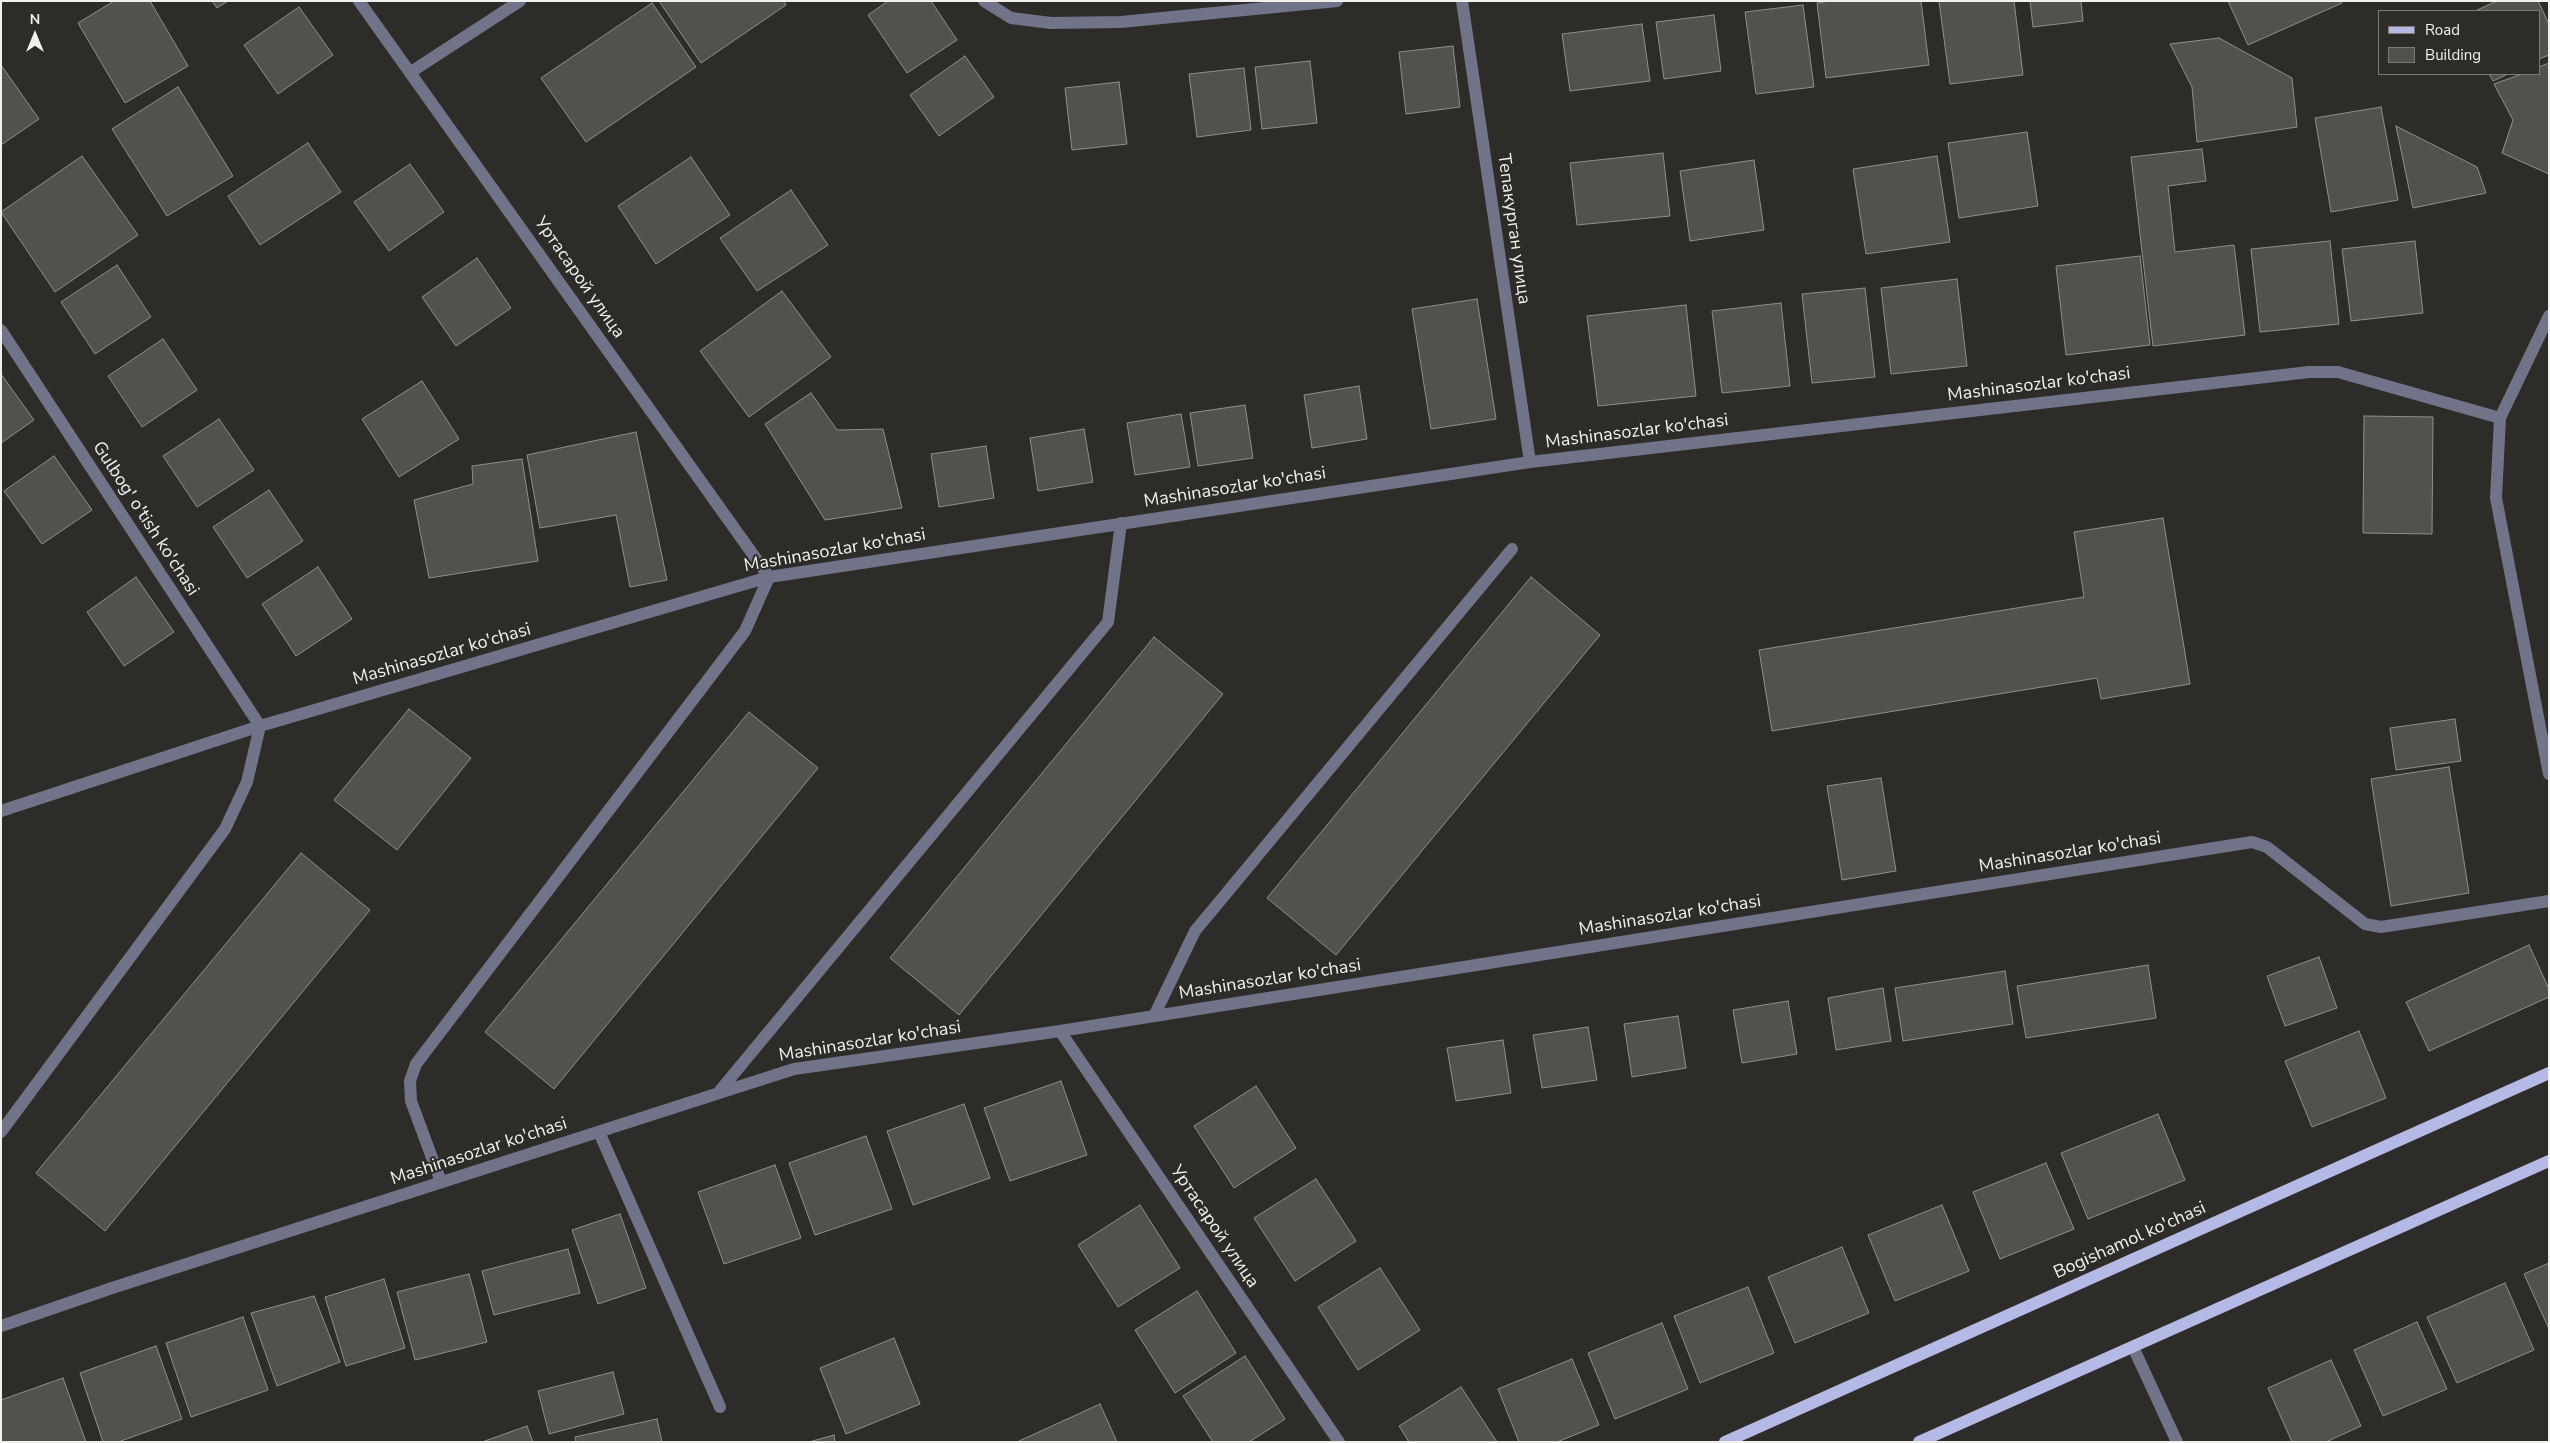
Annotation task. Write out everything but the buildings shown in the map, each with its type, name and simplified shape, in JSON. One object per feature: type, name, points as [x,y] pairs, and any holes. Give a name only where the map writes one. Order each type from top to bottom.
[{"type":"main road","name":"Bogishamol ko'chasi","points":[[1725,1442],[2549,1073]]},
{"type":"main road","points":[[1918,1442],[2549,1161]]},
{"type":"street","name":"Уртасарой улица","points":[[359,1],[769,577]]},
{"type":"street","points":[[411,72],[520,1]]},
{"type":"street","points":[[984,1],[1011,18],[1052,23],[1121,22],[1337,1]]},
{"type":"street","name":"Тепакурган улица","points":[[1462,1],[1530,462]]},
{"type":"street","points":[[2549,316],[2500,418],[2496,498],[2549,774]]},
{"type":"street","name":"Gulbog' o'tish ko'chasi","points":[[1,330],[260,726]]},
{"type":"street","name":"Mashinasozlar ko'chasi","points":[[1,811],[260,726],[769,577],[1530,462],[2309,372],[2338,372],[2500,418]]},
{"type":"street","points":[[718,1094],[1108,622],[1121,523]]},
{"type":"street","points":[[1154,1016],[1195,931],[1512,549]]},
{"type":"street","points":[[441,1182],[411,1101],[410,1081],[416,1064],[745,631],[769,577]]},
{"type":"street","points":[[1,1132],[225,829],[247,782],[260,726]]},
{"type":"street","name":"Mashinasozlar ko'chasi","points":[[3,1323],[794,1069],[1060,1031],[2252,842],[2267,847],[2365,924],[2381,927],[2549,901]]},
{"type":"street","name":"Уртасарой улица","points":[[1060,1031],[1339,1442]]},
{"type":"street","points":[[599,1132],[720,1407]]},
{"type":"street","points":[[2133,1347],[2177,1442]]}]
